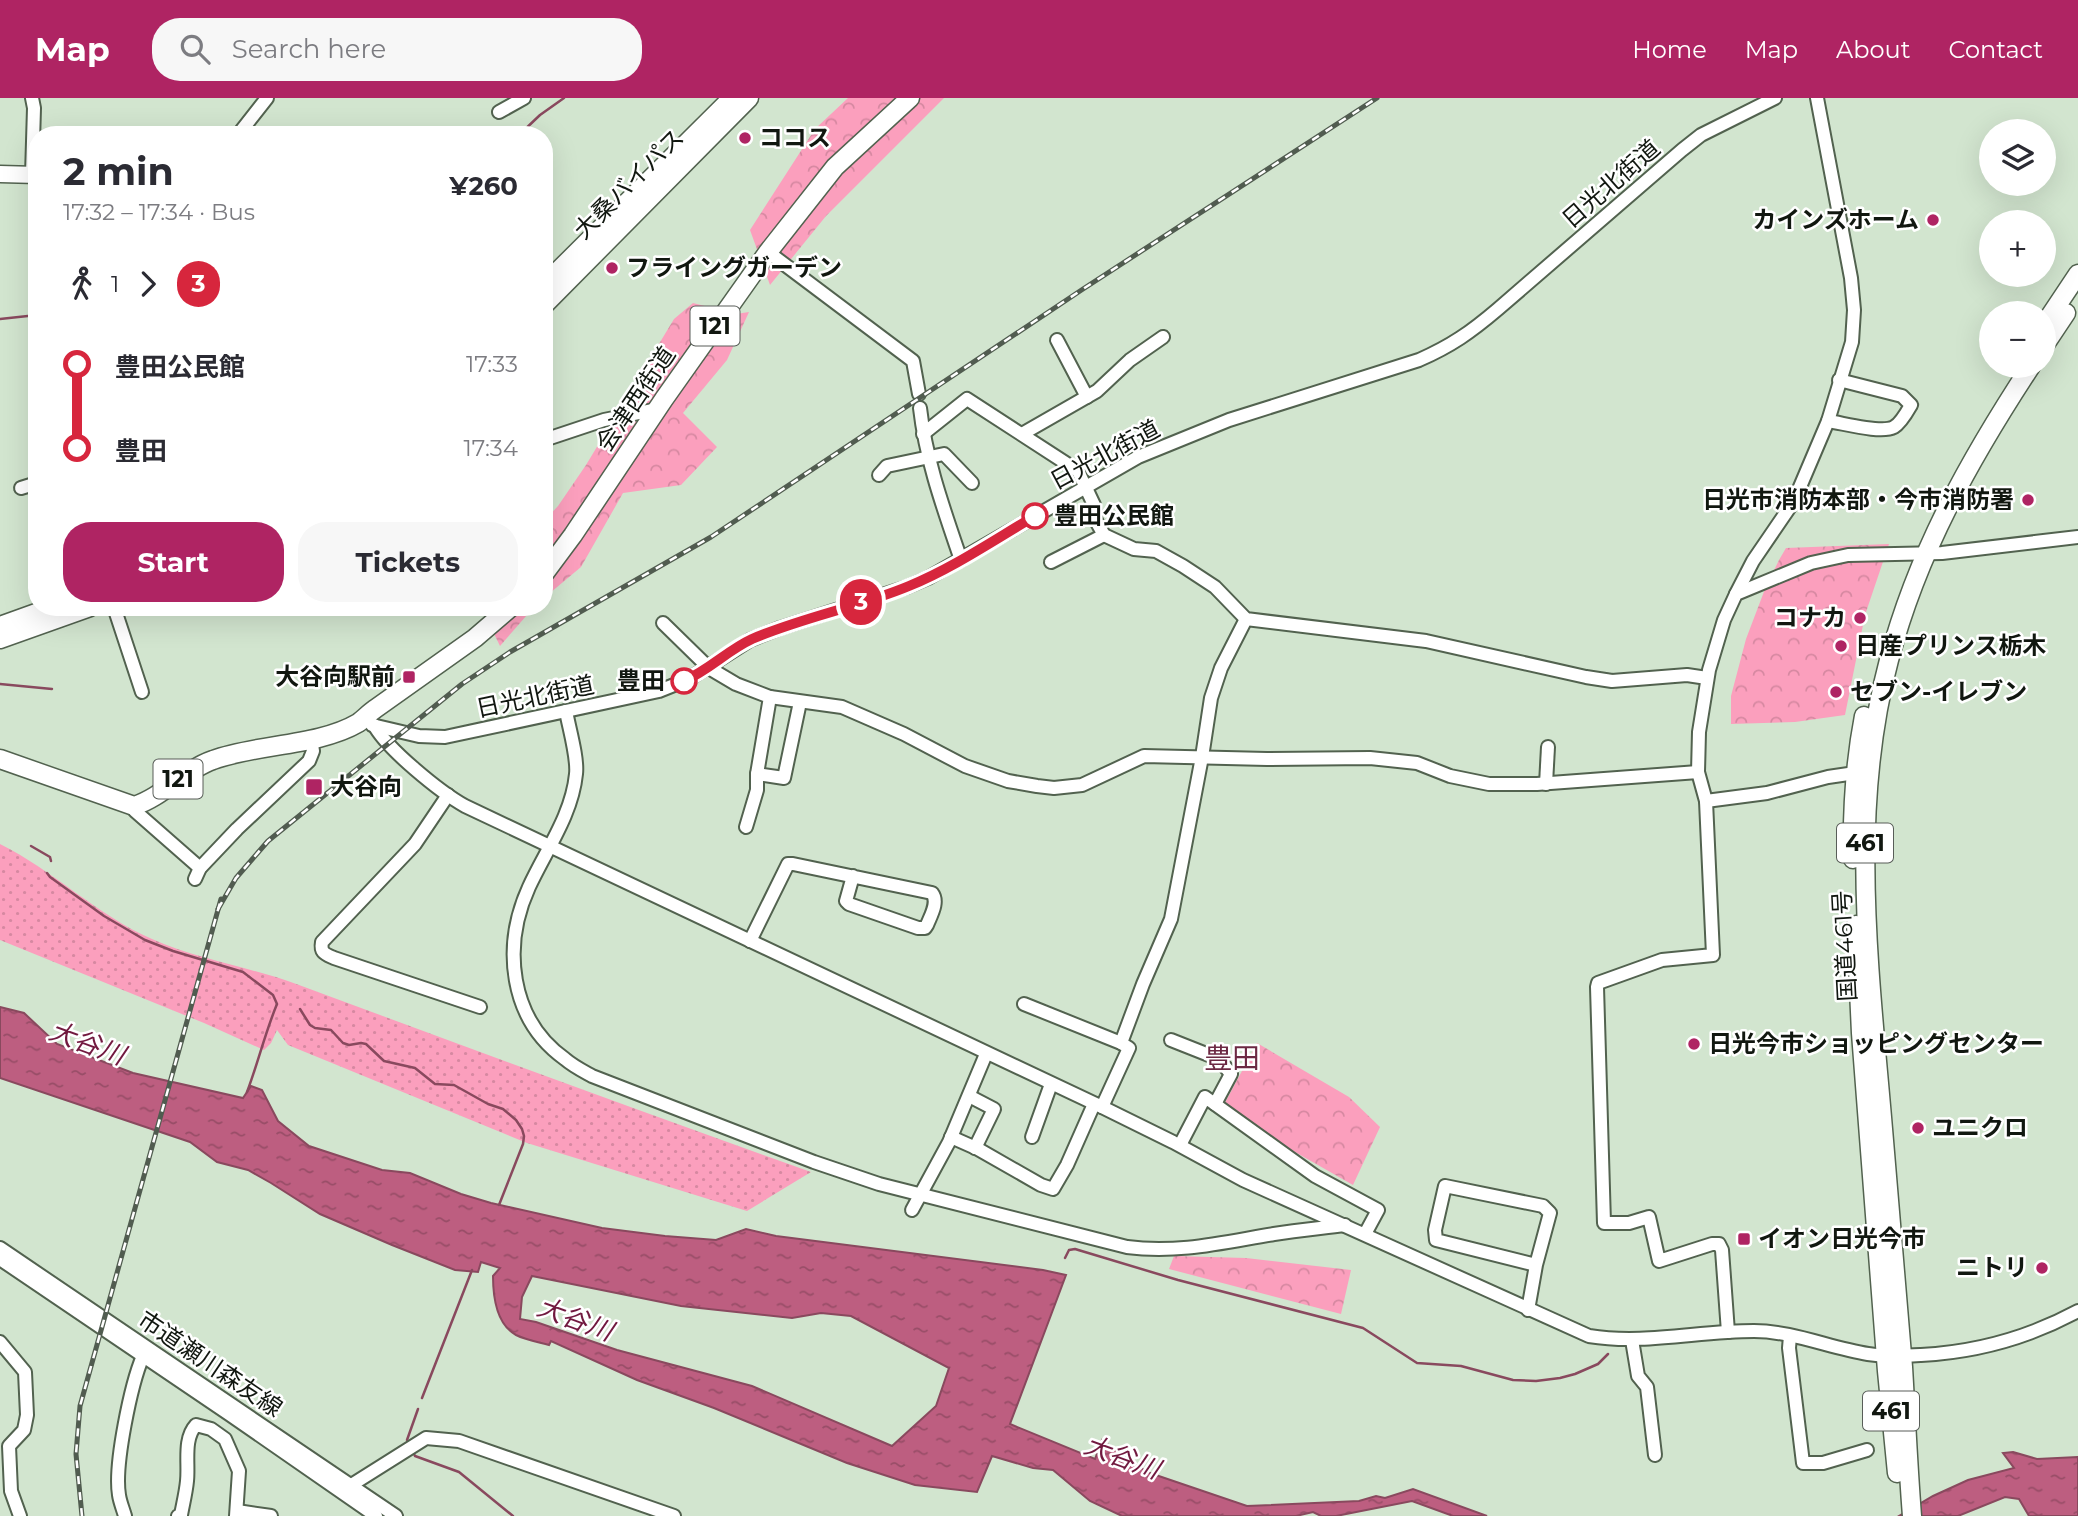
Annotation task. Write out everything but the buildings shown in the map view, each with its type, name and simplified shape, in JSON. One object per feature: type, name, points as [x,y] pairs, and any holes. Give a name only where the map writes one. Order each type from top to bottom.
[{"type":"highway","name":"大桑バイパス","points":[[553,276],[732,98]]},
{"type":"highway","name":"大桑バイパス","points":[[553,296],[749,98]]},
{"type":"highway","name":"会津西街道","points":[[553,562],[768,251],[835,167],[910,98]]},
{"type":"highway","points":[[2056,307],[2078,274]]},
{"type":"highway","points":[[2056,328],[2078,296]]},
{"type":"highway","name":"国道461号","points":[[1912,1516],[1902,1462],[1894,1356],[1861,1033],[1853,834],[1863,771],[1860,738],[1886,626],[1948,481],[2010,378]]},
{"type":"highway","name":"国道461号","points":[[1918,553],[2023,378]]},
{"type":"highway","points":[[0,626],[28,616]]},
{"type":"highway","points":[[0,639],[65,616]]},
{"type":"highway","name":"121","points":[[0,759],[134,806],[212,760],[311,739],[367,723],[375,709],[475,638],[501,616]]},
{"type":"highway","name":"国道461号","points":[[1900,1516],[1902,1462]]},
{"type":"main road","points":[[0,174],[28,175]]},
{"type":"street","points":[[32,98],[34,126]]},
{"type":"street","points":[[245,126],[267,98]]},
{"type":"street","points":[[499,112],[524,98]]},
{"type":"street","name":"日光北街道","points":[[367,723],[419,736],[445,737],[659,691],[709,668],[750,640],[907,587],[961,560],[1138,457],[1228,420],[1419,360],[1464,337],[1701,135],[1775,98]]},
{"type":"street","points":[[1728,1332],[1722,1250],[1719,1244],[1659,1261],[1649,1217],[1629,1223],[1604,1223],[1597,987],[1598,983],[1662,960],[1713,954],[1706,801],[1698,772],[1699,732],[1707,678],[1724,620],[1736,594],[1753,561],[1794,501],[1828,421],[1852,342],[1854,310],[1846,252],[1817,98]]},
{"type":"street","points":[[768,251],[913,361],[919,394]]},
{"type":"street","points":[[1022,434],[1097,391],[1130,360],[1163,337]]},
{"type":"street","points":[[1057,340],[1087,397]]},
{"type":"street","points":[[1828,421],[1877,429],[1893,427],[1911,405],[1902,396],[1839,380]]},
{"type":"street","points":[[923,434],[967,399],[1078,471],[1094,505],[1095,519],[1104,535],[1134,549],[1156,551],[1183,566],[1215,587],[1246,619],[1426,641],[1612,681],[1687,675],[1707,678]]},
{"type":"street","points":[[920,408],[923,434],[936,486],[961,560]]},
{"type":"street","points":[[553,437],[604,420],[657,409]]},
{"type":"street","points":[[878,475],[887,466],[944,454],[972,483]]},
{"type":"street","points":[[21,488],[28,486]]},
{"type":"street","points":[[1051,562],[1104,535]]},
{"type":"street","points":[[1736,594],[1811,563],[1848,555],[1942,553],[2078,537]]},
{"type":"street","points":[[117,616],[142,692]]},
{"type":"street","points":[[1121,1043],[1171,919],[1215,682],[1246,619]]},
{"type":"street","points":[[663,623],[709,668],[736,684],[770,697],[842,707],[904,734],[965,766],[1009,781],[1037,786],[1054,788],[1082,785],[1144,756],[1370,758],[1417,763],[1450,776],[1489,784],[1546,784],[1698,772]]},
{"type":"street","points":[[746,827],[757,790],[757,774],[770,697]]},
{"type":"street","points":[[757,774],[784,778],[800,702]]},
{"type":"street","points":[[566,711],[577,771],[567,810],[521,906],[513,941],[516,980],[530,1020],[544,1040],[564,1059],[592,1076],[801,1157],[879,1184],[1068,1233],[1146,1249],[1166,1250],[1346,1225]]},
{"type":"street","points":[[367,723],[387,744],[465,806],[1098,1105],[1243,1180],[1590,1336],[1632,1340],[1756,1331],[1866,1354],[1894,1356],[1962,1352],[2006,1342],[2078,1311]]},
{"type":"street","points":[[134,806],[135,811],[198,874],[246,820],[309,761],[313,751],[311,739]]},
{"type":"street","points":[[1546,784],[1548,747]]},
{"type":"street","points":[[1706,801],[1767,793],[1863,771]]},
{"type":"street","points":[[448,795],[415,844],[322,942],[321,948],[324,954],[334,958],[480,1007]]},
{"type":"street","points":[[750,940],[788,864],[793,863],[932,892],[935,899],[928,925],[918,928],[849,904],[846,901],[853,876]]},
{"type":"street","points":[[951,1137],[1053,1189],[1129,1048],[1024,1004]]},
{"type":"street","points":[[1171,1040],[1219,1059],[1231,1074],[1214,1104]]},
{"type":"street","points":[[912,1210],[951,1137],[986,1054]]},
{"type":"street","points":[[1032,1137],[1051,1084]]},
{"type":"street","points":[[969,1096],[994,1109],[975,1148]]},
{"type":"street","points":[[1176,1144],[1205,1097],[1315,1176],[1378,1210],[1365,1234]]},
{"type":"street","points":[[1528,1310],[1536,1265],[1550,1213],[1543,1206],[1445,1186],[1435,1230],[1436,1240],[1536,1265]]},
{"type":"street","name":"市道瀬川森友線","points":[[0,1248],[345,1489],[376,1516]]},
{"type":"street","name":"市道瀬川森友線","points":[[0,1259],[345,1489],[396,1516]]},
{"type":"street","points":[[1790,1336],[1789,1348],[1803,1463],[1823,1463],[1867,1450]]},
{"type":"street","points":[[1632,1340],[1639,1380],[1647,1387],[1655,1455]]},
{"type":"street","points":[[0,1342],[25,1372],[27,1415],[24,1430],[9,1446],[11,1491],[20,1516]]},
{"type":"street","points":[[125,1516],[119,1493],[124,1424],[144,1356]]},
{"type":"street","points":[[181,1516],[187,1482],[187,1445],[191,1430],[197,1425],[211,1429],[225,1439],[239,1471],[236,1514],[271,1516]]},
{"type":"street","points":[[345,1489],[426,1438],[459,1441],[674,1516]]},
{"type":"green space","points":[[848,98],[944,98],[826,216],[770,285],[750,230],[815,129]]},
{"type":"green space","points":[[693,303],[736,314],[749,312],[727,360],[683,413],[717,447],[681,485],[623,493],[581,567],[553,590],[553,511],[586,465],[674,319]]},
{"type":"green space","points":[[1889,544],[1865,615],[1845,715],[1795,722],[1731,724],[1731,696],[1746,639],[1765,589],[1786,548]]},
{"type":"green space","points":[[485,616],[526,616],[500,646]]},
{"type":"green space","points":[[0,844],[39,867],[113,918],[152,939],[299,985],[811,1172],[747,1211],[527,1143],[288,1045],[277,1030],[264,1050],[0,940]]},
{"type":"green space","points":[[1257,1043],[1349,1097],[1380,1127],[1353,1185],[1221,1110]]},
{"type":"green space","points":[[1174,1256],[1246,1258],[1351,1270],[1341,1314],[1169,1269]]},
{"type":"water","name":"大谷川","points":[[0,1007],[24,1013],[57,1044],[133,1073],[243,1098],[251,1086],[262,1090],[278,1121],[309,1146],[382,1170],[410,1173],[491,1203],[602,1228],[665,1236],[716,1240],[746,1229],[776,1236],[1066,1275],[1010,1424],[1095,1459],[1102,1440],[1147,1472],[1247,1506],[1359,1501],[1376,1496],[1385,1498],[1413,1489],[1487,1516],[1453,1516],[1412,1501],[1336,1516],[1321,1516],[1313,1512],[1296,1516],[1122,1516],[1090,1501],[1053,1470],[1033,1468],[992,1456],[977,1492],[915,1485],[847,1463],[714,1408],[637,1380],[551,1341],[549,1345],[516,1335],[504,1324],[495,1301],[493,1276],[500,1268],[481,1262],[478,1272],[455,1270],[320,1214],[248,1170],[217,1162],[190,1142],[0,1078]],"holes":[[[532,1276],[681,1306],[792,1318],[821,1313],[851,1316],[949,1368],[936,1406],[892,1446],[752,1386],[617,1350],[520,1319],[522,1297]]]},
{"type":"water","points":[[2013,1452],[2037,1459],[2078,1457],[2078,1516],[2029,1516],[2019,1499],[2005,1497],[1958,1516],[1899,1516],[1968,1480],[2014,1468],[2003,1453]]},
{"type":"waterway","points":[[528,126],[564,98]]},
{"type":"waterway","points":[[0,319],[28,316]]},
{"type":"waterway","points":[[0,684],[52,689]]},
{"type":"waterway","points":[[31,846],[50,857],[51,861]]},
{"type":"waterway","points":[[47,873],[104,916],[145,940],[243,972],[273,995],[277,1004],[247,1092]]},
{"type":"waterway","points":[[300,1009],[310,1025],[331,1030],[343,1043],[366,1044],[384,1061],[415,1068],[435,1084],[454,1085],[488,1104],[503,1109],[516,1120],[522,1129],[523,1144],[499,1205]]},
{"type":"waterway","points":[[1065,1258],[1069,1250],[1075,1249],[1178,1280],[1363,1328],[1417,1363],[1461,1366],[1513,1380],[1536,1381],[1575,1374],[1598,1364],[1608,1354]]},
{"type":"waterway","points":[[422,1398],[472,1270]]},
{"type":"waterway","points":[[407,1440],[418,1409]]},
{"type":"waterway","points":[[414,1454],[459,1472],[513,1516]]},
{"type":"railway","points":[[218,909],[236,878],[268,841],[462,684],[510,652],[711,537],[1083,289],[1377,98]]},
{"type":"railway","points":[[82,1516],[76,1454],[80,1406],[221,899]]},
{"type":"bus line","name":"3","points":[[684,681],[709,668],[750,640],[928,578],[1035,516]]},
{"type":"place","name":"ココス","points":[[745,138]]},
{"type":"place","name":"カインズホーム","points":[[1933,220]]},
{"type":"place","name":"フライングガーデン","points":[[612,268]]},
{"type":"place","name":"日光市消防本部・今市消防署","points":[[2028,500]]},
{"type":"place","name":"豊田公民館","points":[[1035,516]]},
{"type":"place","name":"コナカ","points":[[1860,618]]},
{"type":"place","name":"日産プリンス栃木","points":[[1841,646]]},
{"type":"place","name":"大谷向駅前","points":[[409,677]]},
{"type":"place","name":"豊田","points":[[684,681]]},
{"type":"place","name":"セブン-イレブン","points":[[1836,692]]},
{"type":"place","name":"大谷向","points":[[314,787]]},
{"type":"place","name":"日光今市ショッピングセンター","points":[[1694,1044]]},
{"type":"place","name":"ユニクロ","points":[[1918,1128]]},
{"type":"place","name":"イオン日光今市","points":[[1744,1239]]},
{"type":"place","name":"ニトリ","points":[[2042,1268]]},
{"type":"district","name":"豊田","points":[[1232,1058]]}]
